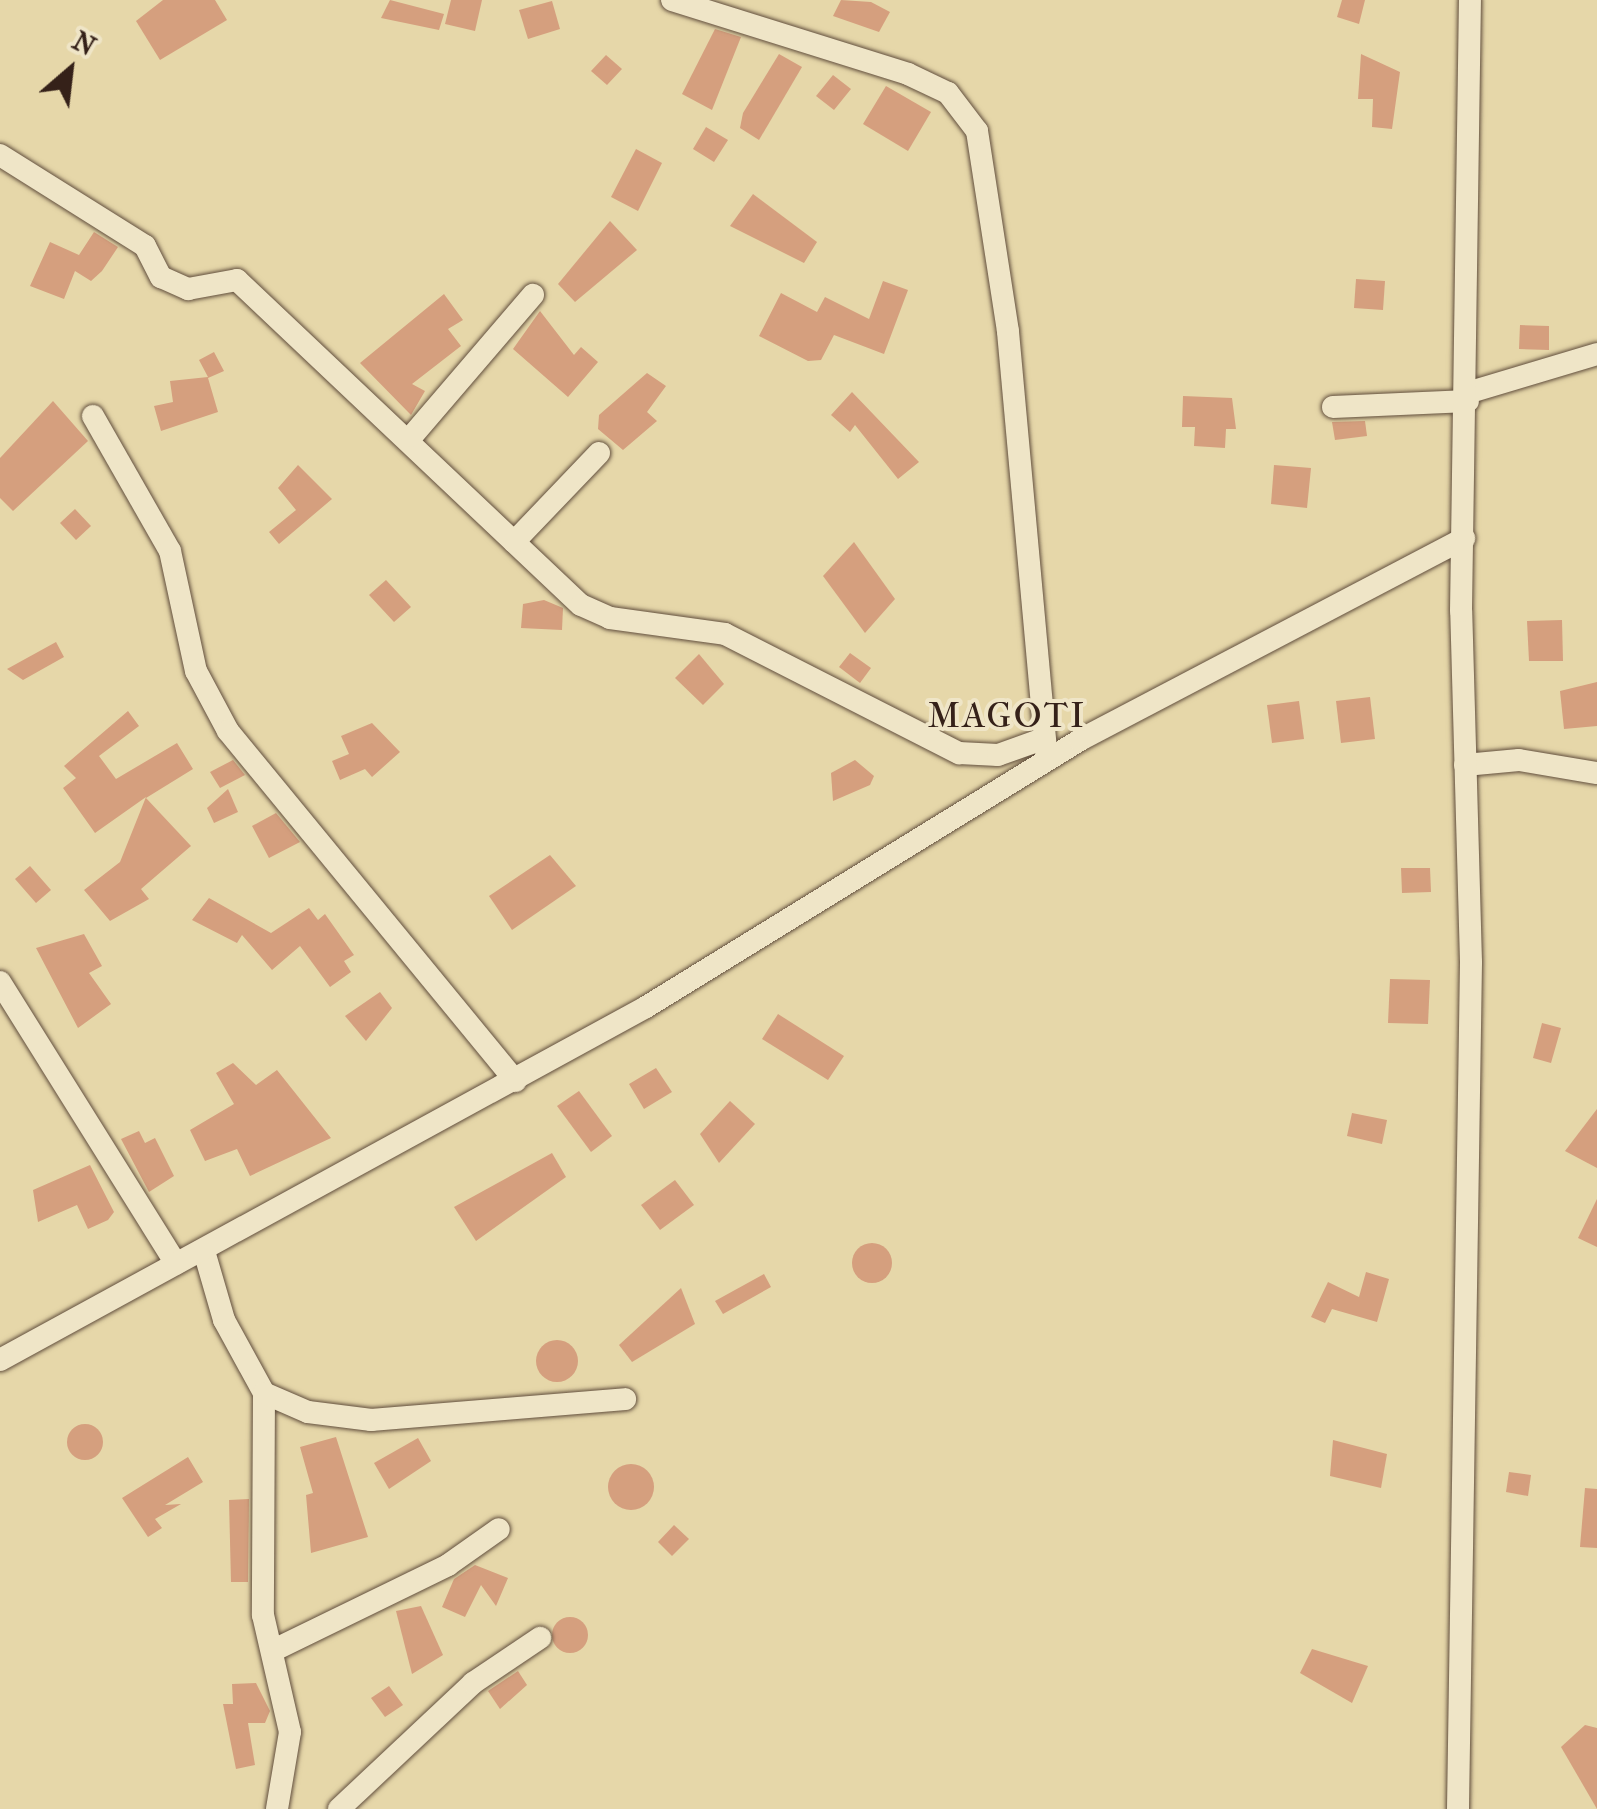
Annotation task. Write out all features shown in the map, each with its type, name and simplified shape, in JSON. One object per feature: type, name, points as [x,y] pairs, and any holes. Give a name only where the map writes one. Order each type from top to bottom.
[{"type":"street","points":[[672,0],[908,74],[948,93],[976,130],[1008,332],[1040,740],[1051,765]]},
{"type":"street","points":[[1458,1809],[1472,962],[1465,765],[1464,538],[1470,0]]},
{"type":"street","points":[[0,155],[145,246],[161,277],[188,289],[237,280],[412,436],[514,542],[598,613],[724,634],[944,749],[998,755],[1040,740]]},
{"type":"street","points":[[412,436],[533,295]]},
{"type":"street","points":[[1333,407],[1468,397],[1597,354]]},
{"type":"street","points":[[93,416],[170,551],[196,671],[228,731],[516,1081]]},
{"type":"street","points":[[514,542],[599,453]]},
{"type":"street","points":[[0,1360],[516,1081],[1051,765],[1080,740],[1464,538]]},
{"type":"street","points":[[1465,765],[1519,760],[1597,773]]},
{"type":"street","points":[[0,982],[176,1264]]},
{"type":"street","points":[[204,1251],[224,1320],[264,1393],[263,1616],[290,1732],[277,1809]]},
{"type":"street","points":[[264,1393],[308,1412],[371,1420],[625,1400]]},
{"type":"street","points":[[272,1652],[448,1564],[499,1529]]},
{"type":"street","points":[[339,1809],[473,1683],[540,1638]]},
{"type":"building","points":[[163,0],[215,0],[227,20],[160,60],[136,21]]},
{"type":"building","points":[[390,0],[444,14],[439,30],[381,18]]},
{"type":"building","points":[[451,0],[482,0],[475,31],[445,24]]},
{"type":"building","points":[[841,0],[871,2],[890,12],[879,32],[833,16]]},
{"type":"building","points":[[1342,0],[1365,0],[1359,24],[1337,17]]},
{"type":"building","points":[[552,1],[560,29],[528,39],[519,10]]},
{"type":"building","points":[[715,29],[741,37],[712,110],[682,94]]},
{"type":"building","points":[[779,54],[802,67],[759,140],[740,128],[743,113]]},
{"type":"building","points":[[1361,54],[1400,72],[1392,129],[1372,127],[1373,99],[1358,99]]},
{"type":"building","points":[[606,55],[622,69],[607,85],[591,71]]},
{"type":"building","points":[[833,75],[851,89],[834,110],[816,96]]},
{"type":"building","points":[[886,86],[931,112],[908,151],[863,124]]},
{"type":"building","points":[[706,127],[728,140],[714,162],[693,149]]},
{"type":"building","points":[[636,149],[662,163],[638,211],[611,197]]},
{"type":"building","points":[[753,194],[817,242],[804,263],[730,226]]},
{"type":"building","points":[[610,221],[637,250],[575,302],[558,284]]},
{"type":"building","points":[[94,232],[118,247],[91,281],[75,271],[64,299],[30,286],[50,242],[79,255]]},
{"type":"building","points":[[1356,279],[1385,281],[1383,310],[1354,308]]},
{"type":"building","points":[[883,281],[908,290],[884,354],[834,335],[821,360],[808,361],[759,336],[781,293],[817,312],[825,297],[869,319]]},
{"type":"building","points":[[444,294],[463,320],[448,329],[461,346],[412,384],[425,391],[411,415],[360,363]]},
{"type":"building","points":[[540,311],[574,355],[581,347],[598,362],[568,397],[513,349]]},
{"type":"building","points":[[1520,325],[1549,326],[1549,350],[1519,349]]},
{"type":"building","points":[[214,352],[224,371],[208,378],[218,412],[161,431],[154,406],[173,402],[170,381],[208,377],[199,360]]},
{"type":"building","points":[[647,373],[666,386],[647,412],[657,421],[623,450],[598,429],[599,415]]},
{"type":"building","points":[[852,392],[919,462],[898,479],[855,425],[850,432],[831,415]]},
{"type":"building","points":[[1183,396],[1232,398],[1236,429],[1226,429],[1225,448],[1194,446],[1195,427],[1182,427]]},
{"type":"building","points":[[53,401],[88,441],[13,511],[0,498],[0,458]]},
{"type":"building","points":[[1365,421],[1367,436],[1335,440],[1332,422]]},
{"type":"building","points":[[298,465],[332,499],[279,544],[269,532],[296,510],[278,488]]},
{"type":"building","points":[[1274,465],[1311,468],[1307,508],[1271,504]]},
{"type":"building","points":[[75,509],[91,526],[76,540],[60,523]]},
{"type":"building","points":[[854,542],[895,599],[865,633],[823,576]]},
{"type":"building","points":[[386,580],[411,607],[394,622],[369,595]]},
{"type":"building","points":[[544,600],[563,608],[562,630],[521,628],[523,604]]},
{"type":"building","points":[[1562,620],[1563,661],[1529,661],[1527,621]]},
{"type":"building","points":[[56,642],[64,657],[23,680],[7,669]]},
{"type":"building","points":[[850,653],[871,668],[860,683],[839,667]]},
{"type":"building","points":[[699,654],[724,684],[703,705],[675,678]]},
{"type":"building","points":[[1597,682],[1597,726],[1564,729],[1560,691]]},
{"type":"building","points":[[1370,697],[1375,739],[1341,743],[1336,701]]},
{"type":"building","points":[[1299,701],[1304,739],[1272,743],[1267,705]]},
{"type":"building","points":[[128,711],[139,726],[99,756],[116,779],[177,743],[193,769],[146,798],[191,846],[141,889],[149,899],[110,921],[84,890],[120,862],[146,797],[95,833],[63,788],[76,778],[64,766]]},
{"type":"building","points":[[372,723],[400,752],[372,777],[365,769],[340,780],[332,761],[349,754],[341,736]]},
{"type":"building","points":[[233,760],[245,775],[220,788],[210,772]]},
{"type":"building","points":[[855,760],[874,776],[870,785],[833,801],[831,773]]},
{"type":"building","points":[[228,789],[238,812],[214,823],[207,808]]},
{"type":"building","points":[[276,813],[300,842],[269,858],[252,826]]},
{"type":"building","points":[[550,855],[576,886],[512,930],[489,896]]},
{"type":"building","points":[[30,866],[51,890],[36,903],[15,879]]},
{"type":"building","points":[[1401,868],[1430,868],[1431,892],[1402,893]]},
{"type":"building","points":[[209,898],[271,933],[309,908],[318,920],[325,914],[354,955],[344,961],[351,972],[330,987],[300,946],[272,970],[242,935],[237,943],[192,920]]},
{"type":"building","points":[[84,934],[102,966],[89,973],[111,1004],[78,1028],[36,948]]},
{"type":"building","points":[[1390,979],[1430,980],[1428,1024],[1388,1023]]},
{"type":"building","points":[[380,992],[392,1008],[366,1041],[345,1016]]},
{"type":"building","points":[[778,1014],[844,1056],[828,1080],[762,1039]]},
{"type":"building","points":[[1542,1023],[1561,1028],[1551,1063],[1533,1058]]},
{"type":"building","points":[[233,1063],[256,1085],[277,1070],[331,1138],[250,1176],[237,1149],[205,1161],[190,1130],[234,1104],[216,1073]]},
{"type":"building","points":[[656,1068],[672,1092],[644,1109],[629,1084]]},
{"type":"building","points":[[579,1091],[612,1136],[591,1152],[557,1106]]},
{"type":"building","points":[[730,1101],[755,1124],[719,1163],[700,1134]]},
{"type":"building","points":[[1597,1109],[1597,1168],[1565,1151]]},
{"type":"building","points":[[1352,1113],[1387,1120],[1382,1144],[1347,1136]]},
{"type":"building","points":[[139,1131],[145,1143],[155,1138],[174,1176],[149,1192],[121,1139]]},
{"type":"building","points":[[552,1153],[566,1177],[476,1241],[454,1207]]},
{"type":"building","points":[[90,1165],[114,1212],[108,1220],[88,1229],[77,1205],[38,1222],[33,1190]]},
{"type":"building","points":[[675,1180],[694,1205],[660,1230],[641,1205]]},
{"type":"building","points":[[1597,1199],[1597,1247],[1578,1238]]},
{"type":"building","points":[[872,1243],[886,1249],[892,1263],[886,1277],[872,1283],[858,1277],[852,1263],[858,1249]]},
{"type":"building","points":[[1366,1272],[1389,1279],[1377,1322],[1332,1309],[1325,1323],[1311,1317],[1328,1282],[1359,1297]]},
{"type":"building","points":[[764,1274],[771,1287],[723,1314],[715,1301]]},
{"type":"building","points":[[681,1288],[695,1324],[632,1362],[619,1345]]},
{"type":"building","points":[[557,1340],[572,1346],[578,1361],[572,1376],[557,1382],[542,1376],[536,1361],[542,1346]]},
{"type":"building","points":[[85,1424],[98,1429],[103,1442],[98,1455],[85,1460],[72,1455],[67,1442],[72,1429]]},
{"type":"building","points":[[336,1437],[368,1537],[311,1553],[306,1495],[313,1493],[300,1447]]},
{"type":"building","points":[[418,1438],[431,1461],[389,1489],[374,1463]]},
{"type":"building","points":[[1333,1440],[1387,1454],[1381,1488],[1330,1476]]},
{"type":"building","points":[[188,1457],[203,1482],[165,1505],[181,1504],[155,1519],[162,1528],[148,1537],[122,1498]]},
{"type":"building","points":[[631,1464],[647,1471],[654,1487],[647,1503],[631,1510],[615,1503],[608,1487],[615,1471]]},
{"type":"building","points":[[1509,1472],[1531,1475],[1528,1496],[1506,1492]]},
{"type":"building","points":[[1585,1488],[1597,1489],[1597,1548],[1580,1547]]},
{"type":"building","points":[[249,1499],[248,1582],[231,1582],[229,1500]]},
{"type":"building","points":[[674,1525],[689,1539],[672,1556],[658,1542]]},
{"type":"building","points":[[475,1565],[508,1578],[496,1606],[481,1585],[465,1617],[442,1607],[454,1579]]},
{"type":"building","points":[[421,1606],[443,1655],[412,1674],[396,1611]]},
{"type":"building","points":[[570,1617],[583,1622],[588,1635],[583,1648],[570,1653],[557,1648],[552,1635],[557,1622]]},
{"type":"building","points":[[1312,1649],[1368,1666],[1352,1703],[1300,1673]]},
{"type":"building","points":[[518,1671],[527,1685],[500,1709],[488,1691]]},
{"type":"building","points":[[256,1683],[270,1711],[265,1723],[248,1723],[255,1765],[236,1769],[223,1704],[233,1704],[232,1684]]},
{"type":"building","points":[[389,1686],[403,1705],[385,1717],[371,1698]]},
{"type":"building","points":[[1585,1725],[1597,1728],[1597,1809],[1561,1747]]},
{"type":"district","name":"MAGOTI","points":[[1007,716]]}]
